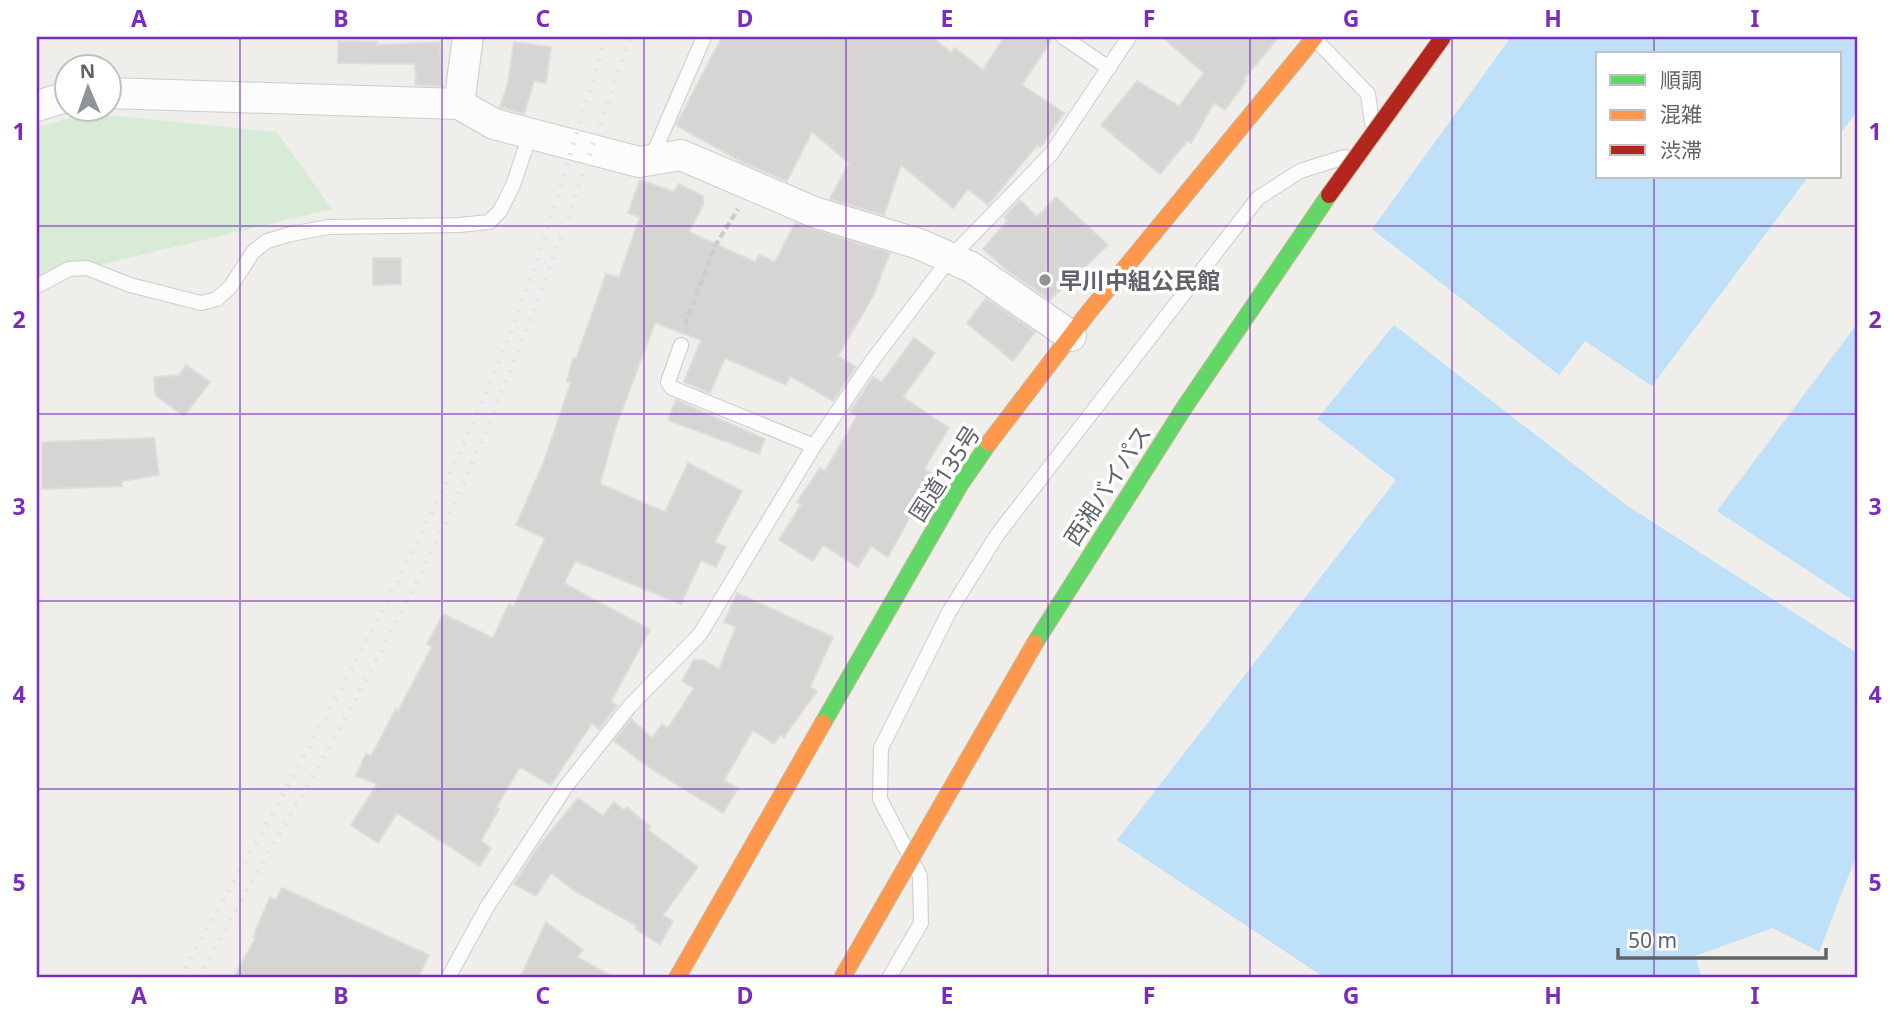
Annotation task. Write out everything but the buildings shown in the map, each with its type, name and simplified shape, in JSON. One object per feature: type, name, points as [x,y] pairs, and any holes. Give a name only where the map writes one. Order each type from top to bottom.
[{"type":"highway","name":"国道135号","points":[[677,978],[960,485],[1071,336],[1315,37]]},
{"type":"highway","name":"西湘バイパス","points":[[842,978],[987,724],[1140,472],[1382,118],[1443,37]]},
{"type":"highway","name":"西湘バイパス","points":[[1143,442],[1385,85]]},
{"type":"highway","name":"西湘バイパス","points":[[825,978],[975,716],[1106,500]]},
{"type":"street","points":[[459,104],[468,37]]},
{"type":"street","points":[[122,93],[459,104],[494,124],[639,162],[681,155],[814,212],[919,244],[971,267],[1071,336]]},
{"type":"lane","points":[[651,159],[704,37]]},
{"type":"lane","points":[[1063,37],[1109,68]]},
{"type":"lane","points":[[448,978],[487,907],[567,785],[629,707],[700,635],[814,446],[872,361],[950,258],[1051,154],[1129,37]]},
{"type":"lane","points":[[889,978],[921,923],[920,876],[880,799],[881,748],[950,612],[997,535],[1258,198],[1300,171],[1351,155],[1373,122],[1368,94],[1315,37]]},
{"type":"lane","points":[[37,286],[69,269],[87,268],[130,285],[201,303],[217,299],[231,286],[253,252],[267,241],[291,233],[329,227],[489,222],[500,211],[513,185],[531,132]]},
{"type":"lane","points":[[681,345],[668,382],[672,387],[814,446]]},
{"type":"path","points":[[681,345],[679,341],[715,246],[753,184]]},
{"type":"green space","points":[[122,116],[277,132],[332,209],[37,280],[37,127],[55,122],[122,122]]},
{"type":"water","points":[[1511,37],[1857,37],[1857,111],[1842,131],[1842,52],[1596,52],[1596,178],[1807,178],[1652,386],[1585,341],[1559,375],[1372,229]]},
{"type":"water","points":[[1857,324],[1857,603],[1717,511]]},
{"type":"water","points":[[1394,325],[1626,505],[1857,653],[1857,854],[1819,952],[1773,928],[1695,956],[1702,978],[1325,978],[1117,840],[1396,480],[1317,419]]},
{"type":"railway","points":[[180,978],[312,743],[436,504],[508,339],[560,189],[606,37]]},
{"type":"railway","points":[[198,978],[367,678],[459,493],[528,324],[630,37]]},
{"type":"traffic: fast","points":[[1035,643],[1184,408],[1329,195]]},
{"type":"traffic: fast","points":[[823,723],[960,485],[989,443]]},
{"type":"traffic: slow","points":[[989,443],[1088,313],[1315,37]]},
{"type":"traffic: slow","points":[[842,978],[1035,643]]},
{"type":"traffic: slow","points":[[677,978],[823,723]]},
{"type":"traffic: jam","points":[[1329,195],[1443,37]]},
{"type":"place","name":"早川中組公民館","points":[[1045,280]]}]
